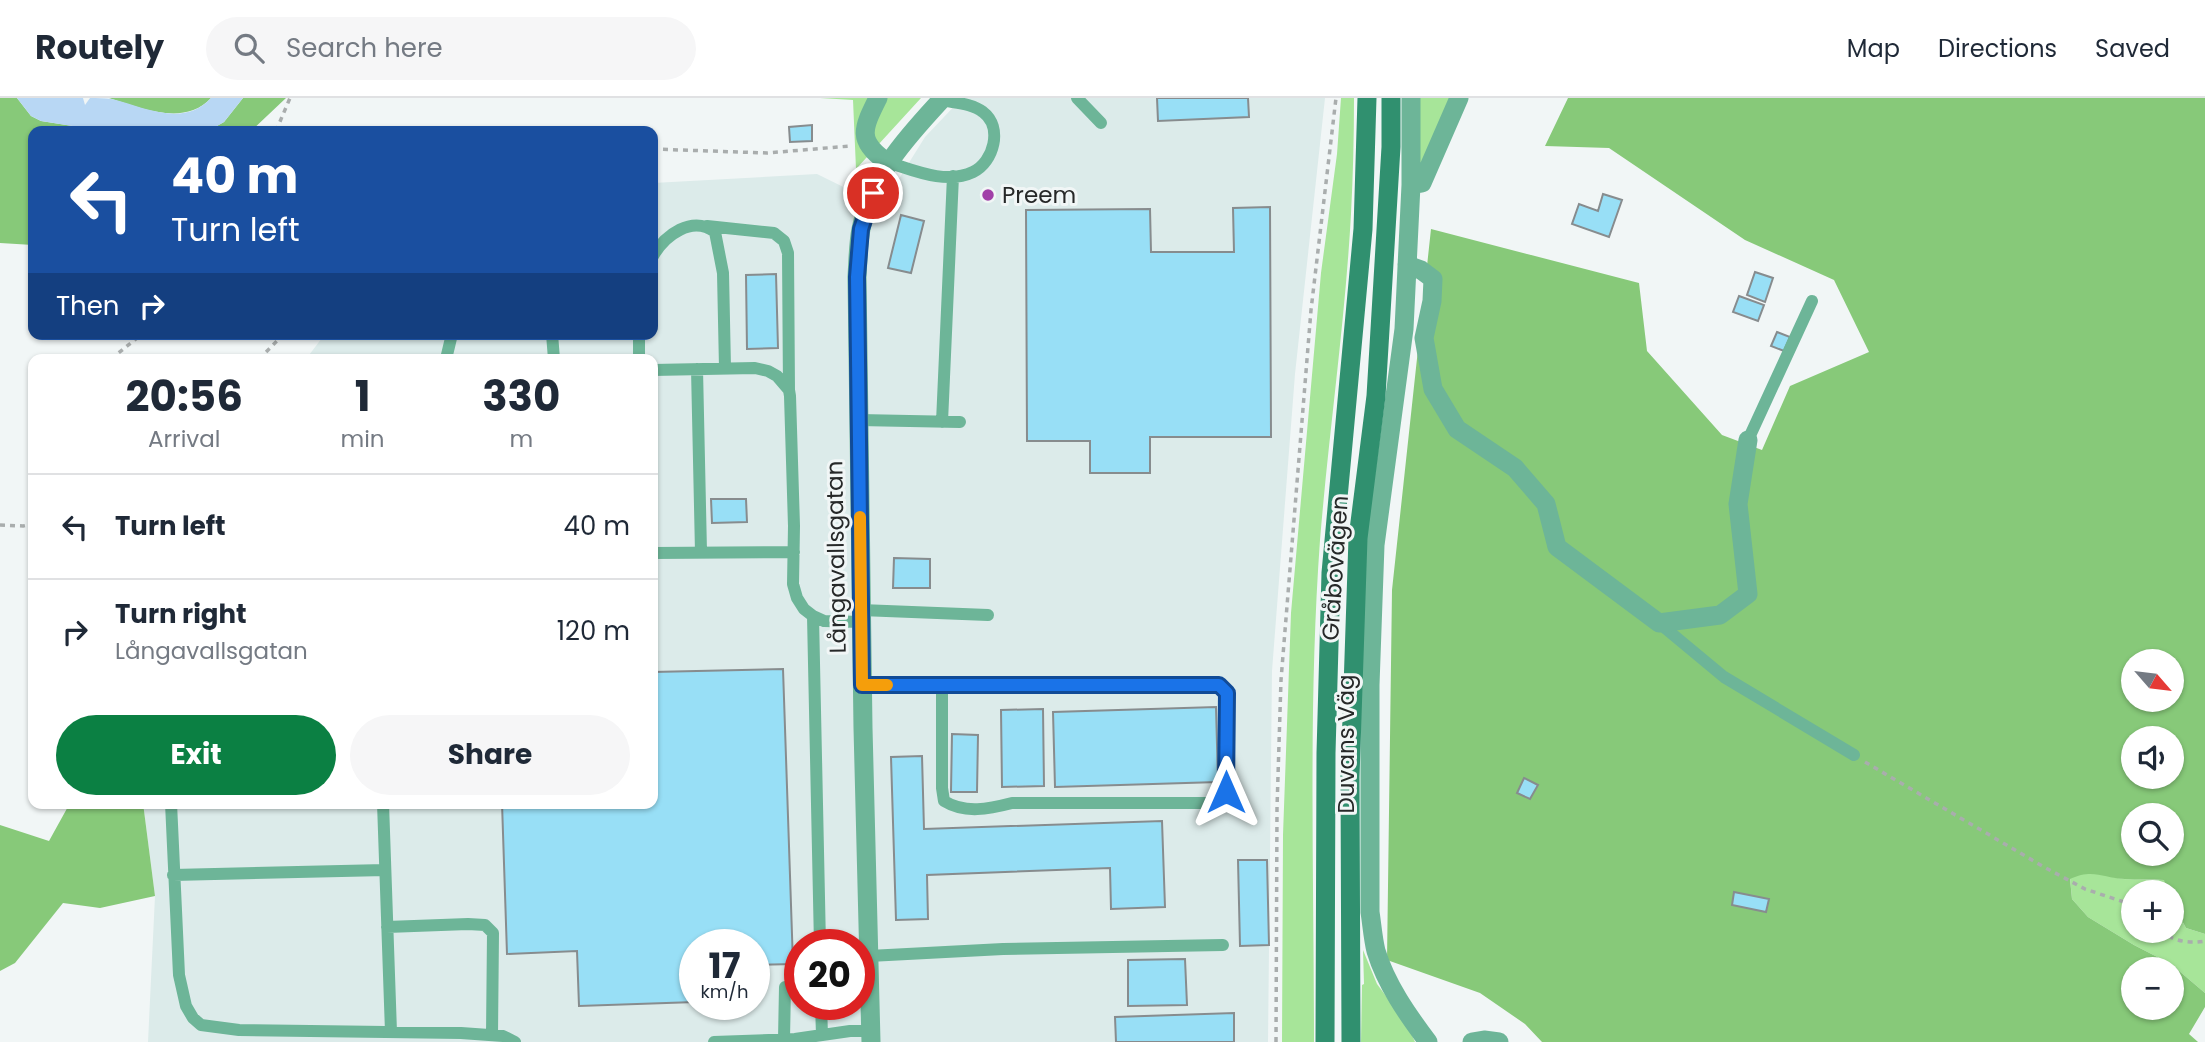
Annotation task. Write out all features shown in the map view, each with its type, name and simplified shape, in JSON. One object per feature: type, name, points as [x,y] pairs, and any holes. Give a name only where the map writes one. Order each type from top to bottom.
[{"type":"main road","name":"Gråbovägen","points":[[1325,1042],[1326,753],[1331,573],[1363,229],[1367,98]]},
{"type":"main road","name":"Gråbovägen","points":[[1351,1042],[1350,777],[1358,537],[1376,396],[1391,147],[1391,98]]},
{"type":"street","points":[[878,98],[865,134],[867,144],[873,152],[887,162]]},
{"type":"street","name":"Duvans Väg","points":[[1411,98],[1411,185],[1404,330],[1375,545],[1370,685],[1370,912],[1381,963],[1409,1016],[1428,1042]]},
{"type":"street","points":[[1411,185],[1422,183],[1459,98]]},
{"type":"street","name":"Långavallsgatan","points":[[868,929],[857,277],[861,229],[887,162],[942,99]]},
{"type":"street","points":[[1407,265],[1421,270],[1433,279],[1432,301],[1424,338],[1433,390],[1457,429],[1515,468],[1546,504],[1557,547],[1659,623],[1720,615],[1748,594],[1738,504],[1748,440]]},
{"type":"street","points":[[1472,1042],[1499,1042]]},
{"type":"lane","points":[[1077,98],[1101,123]]},
{"type":"lane","points":[[887,162],[929,175],[953,176],[972,173],[982,166],[992,151],[995,137],[990,122],[983,111],[942,99]]},
{"type":"lane","points":[[942,422],[953,176]]},
{"type":"lane","points":[[658,251],[674,233],[687,226],[699,224],[774,233],[784,241],[788,253],[793,584],[804,609],[824,621],[861,616],[988,615]]},
{"type":"lane","points":[[707,226],[715,232],[723,273],[725,368]]},
{"type":"lane","points":[[1748,440],[1812,301]]},
{"type":"lane","points":[[658,370],[755,368],[777,376],[789,390]]},
{"type":"lane","points":[[697,369],[701,552]]},
{"type":"lane","points":[[859,420],[960,422]]},
{"type":"lane","points":[[658,553],[794,552]]},
{"type":"lane","points":[[813,616],[820,929]]},
{"type":"lane","points":[[1659,623],[1724,677],[1854,755]]},
{"type":"lane","points":[[862,685],[942,685],[1219,685],[1227,693],[1226,792],[1217,803],[1012,803],[968,810],[954,807],[944,801],[942,788],[942,685]]},
{"type":"lane","points":[[171,809],[180,975],[186,1006],[201,1025],[239,1030],[492,1035],[503,1036],[515,1042]]},
{"type":"lane","points":[[383,809],[391,1032]]},
{"type":"lane","points":[[173,875],[385,870]]},
{"type":"lane","points":[[387,927],[468,924],[485,925],[493,933],[492,1035]]},
{"type":"lane","points":[[875,956],[1014,949],[1223,945]]},
{"type":"lane","points":[[784,1020],[784,1039]]},
{"type":"lane","points":[[822,1020],[822,1035]]},
{"type":"lane","points":[[714,1042],[822,1035],[871,1037]]},
{"type":"path","points":[[278,126],[290,98]]},
{"type":"path","points":[[1276,1042],[1277,808],[1281,680],[1311,310],[1336,98]]},
{"type":"path","points":[[658,149],[767,153],[867,144]]},
{"type":"path","points":[[117,354],[135,340]]},
{"type":"path","points":[[264,354],[278,340]]},
{"type":"path","points":[[0,525],[28,525]]},
{"type":"path","points":[[1854,755],[2044,867],[2085,889],[2121,901]]},
{"type":"path","points":[[2184,942],[2205,942]]},
{"type":"shaded area","points":[[962,98],[1325,98],[1295,374],[1272,671],[1268,1042],[148,1042],[155,896],[144,809],[658,809],[658,354],[310,354],[320,340],[658,340],[658,183],[817,174],[882,206],[925,137]]},
{"type":"green space","points":[[0,98],[17,98],[31,116],[41,121],[72,126],[28,126],[28,245],[0,243]]},
{"type":"green space","points":[[109,98],[211,98],[188,112],[162,113]]},
{"type":"green space","points":[[243,98],[286,98],[256,126],[217,126],[224,122]]},
{"type":"green space","points":[[820,98],[921,98],[856,169],[853,100]]},
{"type":"green space","points":[[1341,98],[1354,98],[1353,156],[1348,255],[1316,603],[1313,728],[1314,1042],[1282,1042],[1283,835],[1291,613],[1321,273],[1337,154]]},
{"type":"green space","points":[[1418,98],[1452,98],[1424,169],[1418,162]]},
{"type":"green space","points":[[1568,98],[2205,98],[2205,934],[2186,928],[2184,924],[2184,880],[2125,879],[2092,874],[2070,879],[2072,899],[2088,917],[2121,937],[2121,943],[2131,943],[2157,957],[2121,957],[2121,1020],[2184,1020],[2184,975],[2205,993],[2205,1007],[2189,1034],[2198,1042],[1542,1042],[1525,1024],[1480,993],[1387,960],[1392,590],[1431,229],[1639,283],[1647,351],[1722,435],[1762,450],[1790,386],[1869,352],[1834,280],[1745,240],[1609,148],[1545,146]]},
{"type":"green space","points":[[67,809],[144,809],[155,896],[100,908],[63,903],[15,963],[0,971],[0,825],[49,841]]},
{"type":"green space","points":[[2082,873],[2122,879],[2165,880],[2121,880],[2121,937],[2088,917],[2072,899],[2070,878]]},
{"type":"green space","points":[[2184,924],[2186,928],[2205,934],[2205,993],[2184,975],[2184,957],[2157,957],[2131,943],[2184,943]]},
{"type":"green space","points":[[1363,950],[1377,984],[1407,1024],[1415,1042],[1361,1042]]},
{"type":"water","points":[[17,98],[83,98],[85,105],[90,98],[109,99],[176,114],[200,107],[211,98],[243,98],[224,122],[217,126],[72,126],[41,121],[31,116]]},
{"type":"building","points":[[1157,98],[1248,98],[1249,117],[1158,121]]},
{"type":"building","points":[[812,125],[812,141],[790,142],[789,127]]},
{"type":"building","points":[[1603,194],[1622,200],[1609,237],[1572,224],[1579,204],[1598,211]]},
{"type":"building","points":[[1270,207],[1271,437],[1150,437],[1150,473],[1090,473],[1090,441],[1027,441],[1026,210],[1150,209],[1151,252],[1234,252],[1233,208]]},
{"type":"building","points":[[901,215],[924,221],[911,273],[888,268]]},
{"type":"building","points":[[1755,272],[1773,278],[1765,302],[1747,295]]},
{"type":"building","points":[[776,274],[778,348],[747,349],[746,275]]},
{"type":"building","points":[[1739,296],[1764,305],[1758,321],[1733,312]]},
{"type":"building","points":[[1777,332],[1790,337],[1784,351],[1771,346]]},
{"type":"building","points":[[711,499],[746,499],[747,522],[712,523]]},
{"type":"building","points":[[894,558],[930,559],[930,588],[893,588]]},
{"type":"building","points":[[783,669],[792,929],[784,929],[784,964],[770,965],[770,929],[679,929],[679,1003],[579,1006],[577,951],[507,954],[502,809],[658,809],[658,672]]},
{"type":"building","points":[[1216,707],[1218,782],[1055,787],[1053,712]]},
{"type":"building","points":[[1043,709],[1044,786],[1002,787],[1001,710]]},
{"type":"building","points":[[952,734],[978,735],[977,792],[951,792]]},
{"type":"building","points":[[922,756],[924,829],[1162,821],[1165,907],[1111,909],[1110,868],[927,875],[928,919],[896,920],[891,757]]},
{"type":"building","points":[[1524,778],[1538,785],[1530,799],[1517,793]]},
{"type":"building","points":[[1238,860],[1267,860],[1269,945],[1240,946]]},
{"type":"building","points":[[1734,892],[1769,899],[1766,912],[1732,905]]},
{"type":"building","points":[[1185,959],[1187,1005],[1128,1006],[1128,960]]},
{"type":"building","points":[[1234,1013],[1234,1042],[1116,1042],[1115,1017]]},
{"type":"slow traffic","points":[[860,517],[862,685],[887,685]]},
{"type":"place","name":"Preem","points":[[988,195]]},
{"type":"route","points":[[873,193],[861,229],[857,277],[862,685],[1219,685],[1227,693],[1226,792]]}]
